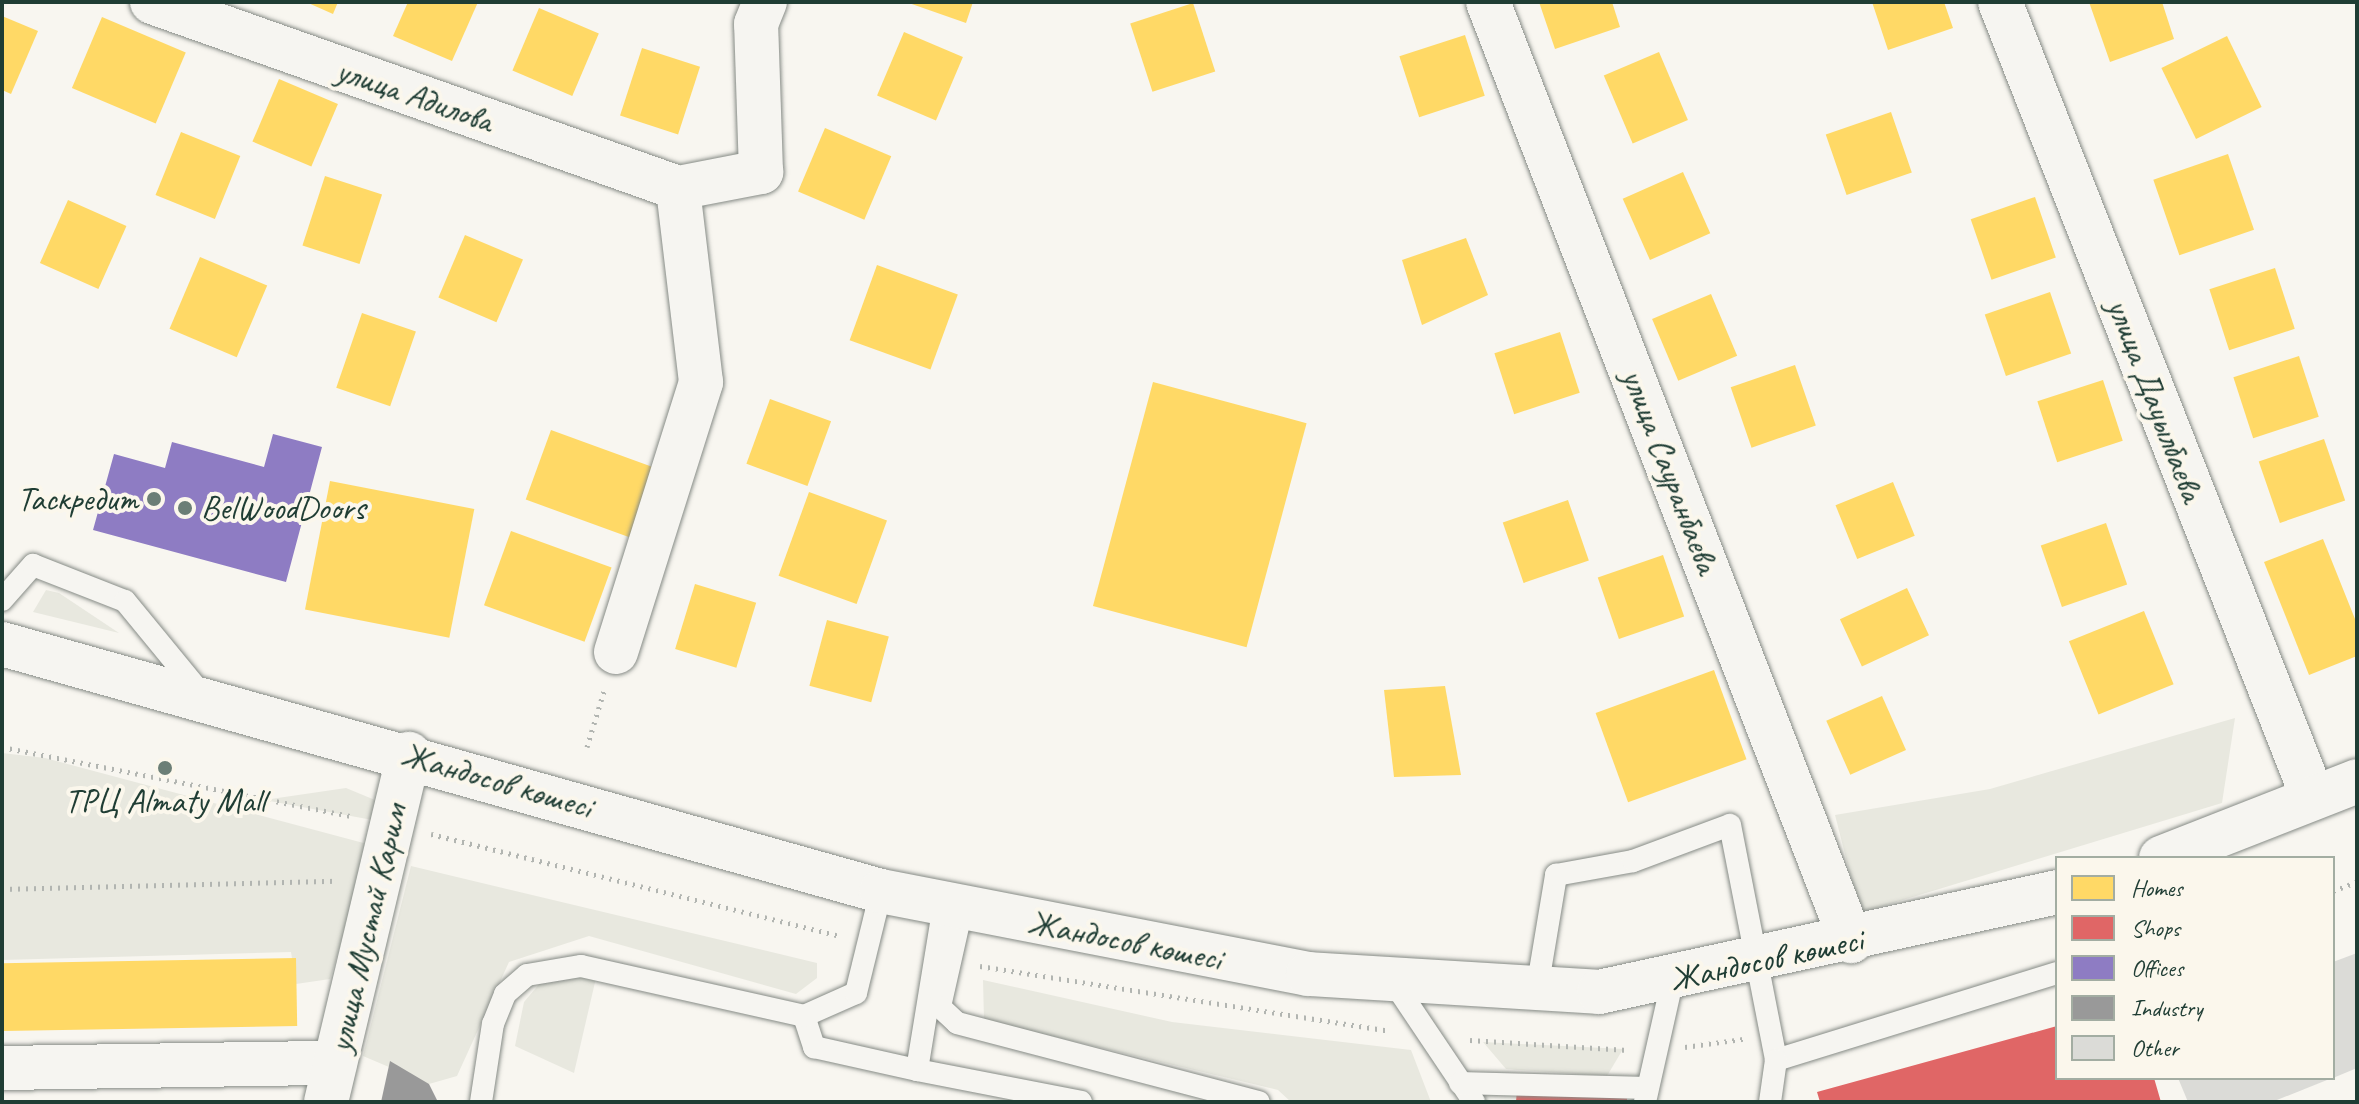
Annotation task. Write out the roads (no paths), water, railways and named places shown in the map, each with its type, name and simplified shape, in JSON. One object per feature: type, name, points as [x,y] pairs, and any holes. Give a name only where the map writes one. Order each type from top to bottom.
[{"type":"street","name":"улица Адилова","points":[[152,2],[678,188]]},
{"type":"street","points":[[616,652],[701,382],[678,188],[761,172],[756,24],[765,2]]},
{"type":"street","name":"улица Сауранбаева","points":[[1488,2],[1851,941]]},
{"type":"street","name":"улица Дауылбаева","points":[[2000,2],[2313,798]]},
{"type":"street","name":"Жандосов көшесі","points":[[2,644],[209,703],[409,754],[879,891],[1308,974],[1599,992],[1851,941],[2055,892]]},
{"type":"street","name":"Жандосов көшесі","points":[[2,671],[209,703]]},
{"type":"street","name":"улица Мустай Карим","points":[[331,1082],[409,754]]},
{"type":"street","points":[[2166,856],[2357,781]]},
{"type":"street","points":[[2,1068],[331,1082]]},
{"type":"lane","points":[[2,600],[33,565],[125,601],[209,703]]},
{"type":"lane","points":[[1537,989],[1556,875],[1633,861],[1730,825],[1762,960],[1776,1060],[1770,1102]]},
{"type":"lane","points":[[481,1102],[505,994],[548,968],[581,966],[804,1016],[830,1017],[856,993],[879,891]]},
{"type":"lane","points":[[917,1070],[953,907]]},
{"type":"lane","points":[[953,907],[940,1007],[957,1023],[1259,1102]]},
{"type":"lane","points":[[1776,1060],[2055,974]]},
{"type":"lane","points":[[1460,1083],[1646,1095],[1673,978]]},
{"type":"lane","points":[[1392,980],[1474,1102]]},
{"type":"lane","points":[[804,1016],[814,1047],[1081,1102]]},
{"type":"place","name":"Таскредит","points":[[154,499]]},
{"type":"place","name":"BelWoodDoors","points":[[185,508]]},
{"type":"place","name":"ТРЦ Almaty Mall","points":[[165,768]]}]
